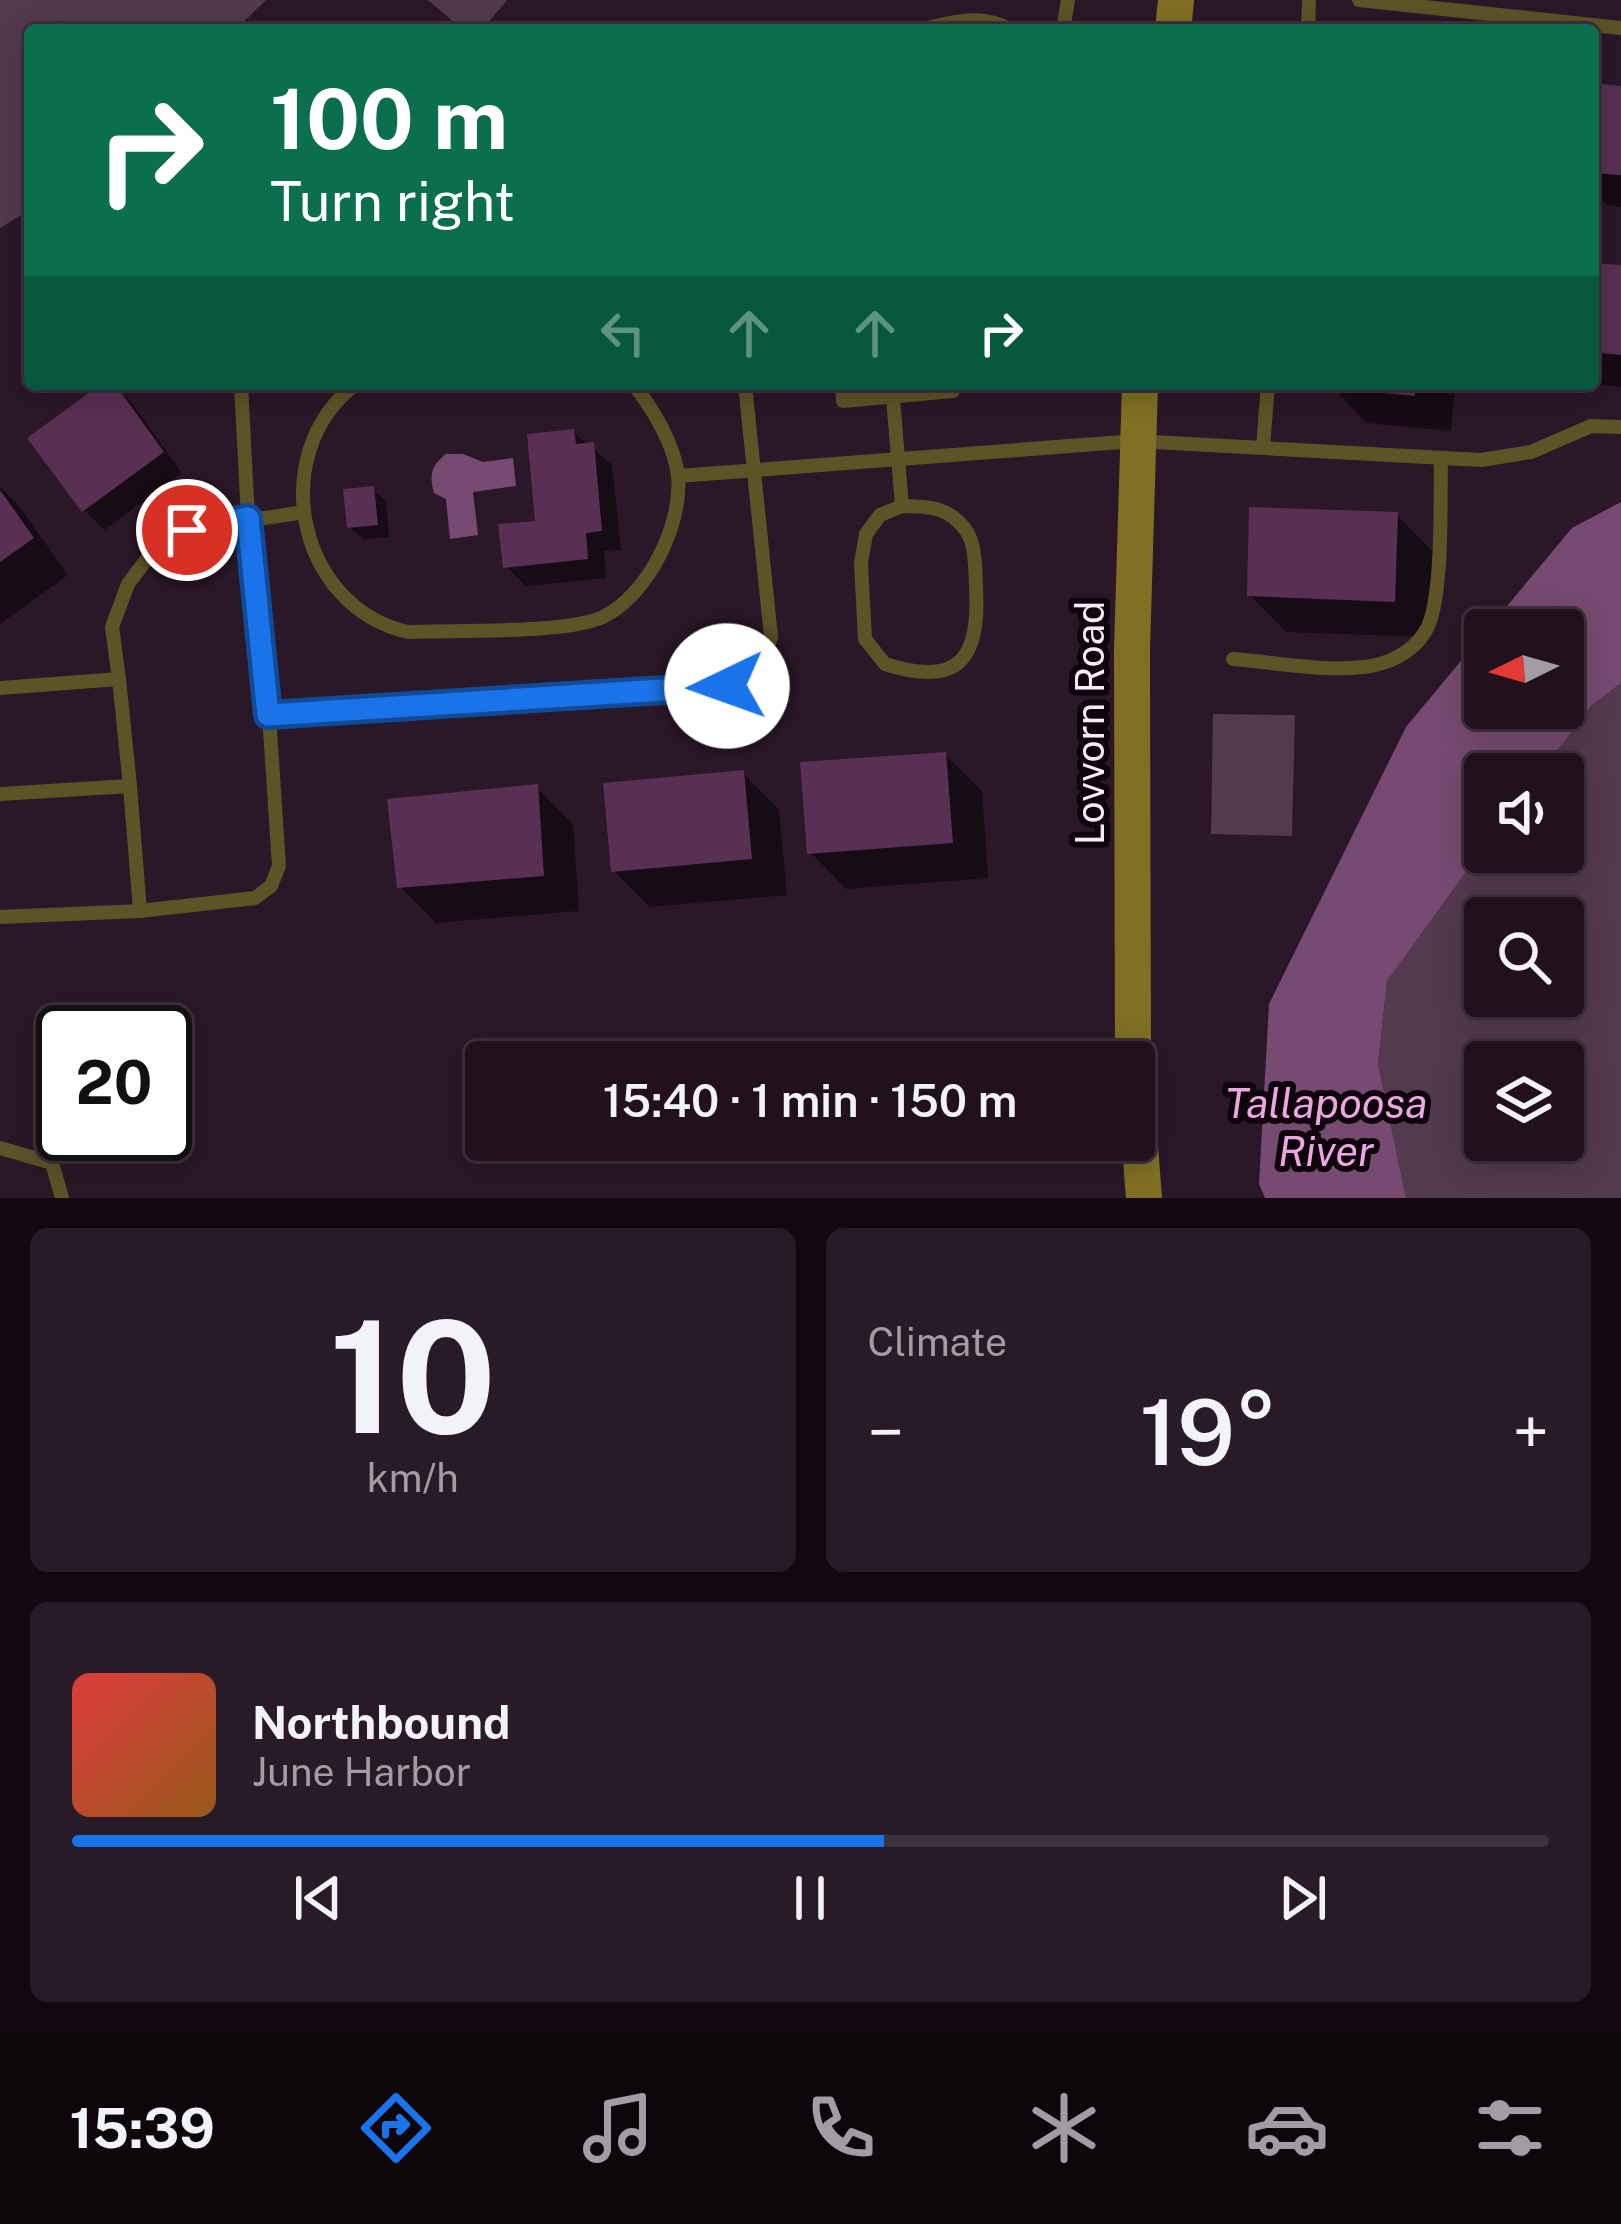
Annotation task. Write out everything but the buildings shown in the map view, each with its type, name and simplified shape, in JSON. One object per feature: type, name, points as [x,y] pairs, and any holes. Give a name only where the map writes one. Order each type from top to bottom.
[{"type":"street","name":"Lovvorn Road","points":[[1134,1041],[1140,390]]},
{"type":"street","name":"Lovvorn Road","points":[[1141,1161],[1144,1198]]},
{"type":"lane","points":[[1359,0],[1584,24]]},
{"type":"lane","points":[[948,24],[968,19],[998,24]]},
{"type":"lane","points":[[0,916],[140,911],[256,898],[271,886],[279,866],[279,843],[248,518],[241,390]]},
{"type":"lane","points":[[348,390],[315,430],[303,473],[304,512],[325,573],[350,606],[383,627],[408,632],[576,625],[604,616],[649,577],[669,538],[678,476],[657,418],[637,390]]},
{"type":"lane","points":[[268,715],[727,686],[759,672],[771,638],[745,390]]},
{"type":"lane","points":[[842,390],[843,401],[953,390]]},
{"type":"lane","points":[[1263,447],[1268,390]]},
{"type":"lane","points":[[893,398],[902,506]]},
{"type":"lane","points":[[678,476],[1136,441],[1481,460],[1531,452],[1591,426],[1621,427]]},
{"type":"lane","points":[[1233,659],[1361,668],[1390,661],[1413,646],[1428,628],[1435,600],[1441,458]]},
{"type":"lane","points":[[902,506],[934,506],[970,535],[977,628],[970,653],[950,668],[918,671],[884,664],[865,640],[860,598],[866,534],[880,515],[902,506]]},
{"type":"lane","points":[[140,911],[112,627],[128,584],[156,548],[187,530],[304,512]]},
{"type":"lane","points":[[0,688],[119,679]]},
{"type":"lane","points":[[0,794],[130,786]]},
{"type":"lane","points":[[0,1148],[52,1163],[62,1198]]},
{"type":"shaded area","points":[[0,0],[266,0],[241,24],[24,24],[24,214],[0,228]]},
{"type":"shaded area","points":[[428,0],[507,0],[487,24],[456,24]]},
{"type":"shaded area","points":[[1621,683],[1621,1198],[1406,1198],[1378,1064],[1387,981],[1465,873],[1584,873],[1584,753],[1556,753],[1574,729],[1584,729],[1584,715]]},
{"type":"shaded area","points":[[1213,714],[1295,715],[1292,836],[1211,834]]},
{"type":"water","points":[[446,454],[483,462],[513,458],[516,486],[473,492],[478,535],[450,539],[446,499],[434,493],[432,481],[434,467]]},
{"type":"water","name":"Tallapoosa River","points":[[1621,502],[1621,683],[1584,715],[1584,609],[1504,609],[1572,528]]},
{"type":"water","name":"Tallapoosa River","points":[[1464,657],[1464,729],[1574,729],[1556,753],[1464,753],[1465,873],[1387,981],[1378,1064],[1406,1198],[1265,1198],[1259,1184],[1269,1004],[1406,727]]},
{"type":"route","points":[[187,530],[248,518],[268,715],[727,686]]}]
